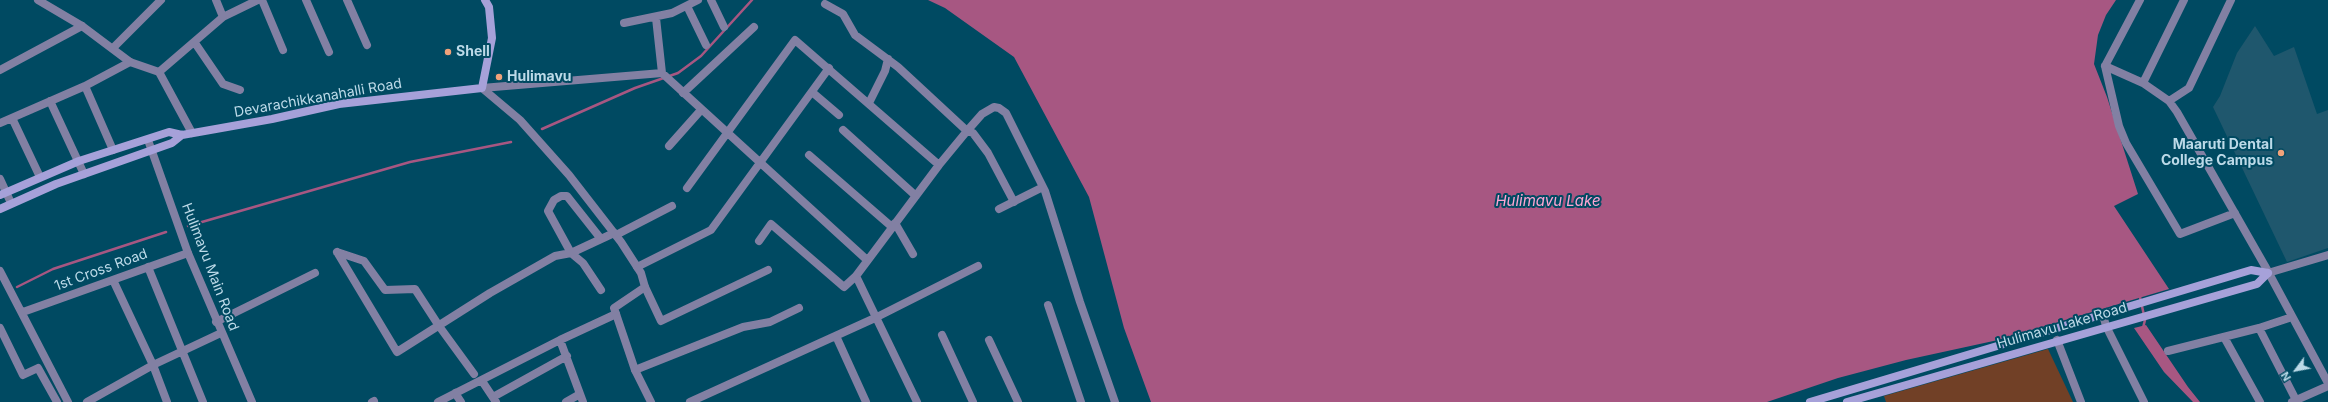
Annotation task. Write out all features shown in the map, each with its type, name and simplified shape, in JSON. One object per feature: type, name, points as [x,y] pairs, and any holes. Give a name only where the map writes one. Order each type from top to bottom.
[{"type":"main road","points":[[482,88],[492,38],[486,0]]},
{"type":"main road","name":"Devarachikkanahalli Road","points":[[3,193],[79,162],[169,132],[182,134],[192,133],[272,119],[339,104],[482,88]]},
{"type":"main road","name":"Devarachikkanahalli Road","points":[[0,209],[11,203],[84,174],[172,143],[182,134]]},
{"type":"main road","name":"Hulimavu Lake Road","points":[[1810,402],[2251,270],[2268,273]]},
{"type":"main road","name":"Hulimavu Lake Road","points":[[1847,402],[2057,340],[2257,284],[2268,273]]},
{"type":"street","points":[[38,0],[82,26],[130,62],[159,72],[192,133]]},
{"type":"street","points":[[113,48],[161,0]]},
{"type":"street","points":[[216,0],[222,17]]},
{"type":"street","points":[[159,72],[195,43],[222,17],[258,0]]},
{"type":"street","points":[[262,0],[283,50]]},
{"type":"street","points":[[306,0],[329,52]]},
{"type":"street","points":[[347,0],[367,45]]},
{"type":"street","points":[[624,23],[656,18],[698,0]]},
{"type":"street","points":[[711,0],[724,27]]},
{"type":"street","points":[[2140,0],[2105,66],[2119,126],[2126,143],[2180,234],[2235,213]]},
{"type":"street","points":[[2143,83],[2184,0]]},
{"type":"street","points":[[2169,101],[2189,88],[2231,0]]},
{"type":"street","points":[[825,4],[843,14],[855,35],[888,59],[967,131],[973,133],[988,153],[1014,202]]},
{"type":"street","points":[[687,6],[706,45]]},
{"type":"street","points":[[656,18],[664,76],[761,162],[867,260]]},
{"type":"street","points":[[0,70],[82,26]]},
{"type":"street","points":[[683,93],[754,27]]},
{"type":"street","points":[[687,188],[795,40],[939,165]]},
{"type":"street","points":[[195,43],[223,84],[240,90]]},
{"type":"street","points":[[869,103],[885,71],[888,59]]},
{"type":"street","points":[[0,123],[85,86],[130,62]]},
{"type":"street","points":[[2105,66],[2143,83],[2169,101],[2235,213],[2328,384],[2294,401],[2258,328]]},
{"type":"street","points":[[637,267],[711,230],[829,68]]},
{"type":"street","points":[[482,88],[664,76]]},
{"type":"street","points":[[85,86],[113,150]]},
{"type":"street","points":[[482,88],[529,129],[615,234],[637,267],[644,287],[661,321],[768,270]]},
{"type":"street","points":[[812,92],[839,115]]},
{"type":"street","points":[[50,101],[84,174]]},
{"type":"street","points":[[759,241],[771,224],[844,287],[856,276],[893,225],[967,131],[982,114],[994,107],[999,108],[1006,113],[1043,187],[1080,302],[1115,402]]},
{"type":"street","points":[[669,146],[701,110]]},
{"type":"street","points":[[12,118],[40,177]]},
{"type":"street","points":[[843,130],[916,196]]},
{"type":"street","name":"Hulimavu Main Road","points":[[148,140],[188,253],[216,322],[252,402]]},
{"type":"street","points":[[809,155],[893,225],[913,254]]},
{"type":"street","points":[[0,179],[3,193],[11,203]]},
{"type":"street","points":[[999,209],[1043,187]]},
{"type":"street","points":[[601,239],[567,196],[561,196],[554,200],[548,211],[571,252],[583,263],[602,290]]},
{"type":"street","points":[[474,374],[439,326],[415,289],[385,290],[364,261],[338,252],[397,352],[439,326],[490,293],[554,256],[571,252],[615,234],[672,206]]},
{"type":"street","name":"1st Cross Road","points":[[23,312],[188,253]]},
{"type":"street","name":"Hulimavu Lake Road","points":[[2268,273],[2328,255]]},
{"type":"street","points":[[690,402],[875,318],[978,266]]},
{"type":"street","points":[[148,267],[181,352],[203,402]]},
{"type":"street","points":[[0,271],[23,312],[68,402]]},
{"type":"street","points":[[216,322],[316,273]]},
{"type":"street","points":[[856,276],[875,318],[917,402]]},
{"type":"street","points":[[113,280],[153,365],[167,402]]},
{"type":"street","points":[[644,287],[614,308],[635,370],[651,402]]},
{"type":"street","points":[[1048,305],[1081,402]]},
{"type":"street","points":[[635,370],[744,327],[770,322],[799,308]]},
{"type":"street","points":[[438,402],[488,378],[560,340],[616,314]]},
{"type":"street","points":[[2103,315],[2106,326],[2144,402]]},
{"type":"street","points":[[2168,351],[2258,328],[2292,317]]},
{"type":"street","points":[[0,328],[23,375],[38,368],[57,402]]},
{"type":"street","points":[[87,402],[153,365],[221,333]]},
{"type":"street","points":[[942,335],[973,402]]},
{"type":"street","points":[[836,336],[866,402]]},
{"type":"street","points":[[2224,337],[2260,402]]},
{"type":"street","points":[[560,340],[582,398],[566,402]]},
{"type":"street","points":[[989,340],[1018,402]]},
{"type":"street","points":[[2057,340],[2081,402]]},
{"type":"street","points":[[484,384],[495,399],[567,356]]},
{"type":"street","points":[[455,393],[461,402]]},
{"type":"shaded area","name":"Maaruti Dental College Campus","points":[[2255,26],[2274,56],[2294,47],[2317,114],[2328,110],[2328,248],[2287,262],[2213,107],[2220,96],[2237,53]]},
{"type":"shaded area","points":[[2048,349],[2073,402],[1886,402],[1884,396]]},
{"type":"water","name":"Hulimavu Lake","points":[[928,0],[2116,0],[2106,15],[2098,35],[2094,64],[2107,97],[2138,194],[2114,206],[2169,289],[1998,340],[1906,360],[1838,378],[1767,402],[1151,402],[1124,328],[1089,197],[1014,57],[945,8]]},
{"type":"water","points":[[2146,325],[2188,387],[2200,402],[2193,402],[2164,372],[2134,328]]},
{"type":"waterway","points":[[542,129],[635,88],[678,73],[701,56],[752,0]]},
{"type":"waterway","points":[[188,226],[410,162],[511,142]]},
{"type":"waterway","points":[[17,287],[53,269],[166,232]]},
{"type":"waterway","points":[[2140,297],[2145,320],[2143,328]]},
{"type":"place","name":"Shell","points":[[448,52]]},
{"type":"place","name":"Hulimavu","points":[[499,77]]},
{"type":"place","name":"Maaruti Dental College Campus","points":[[2281,153]]}]
